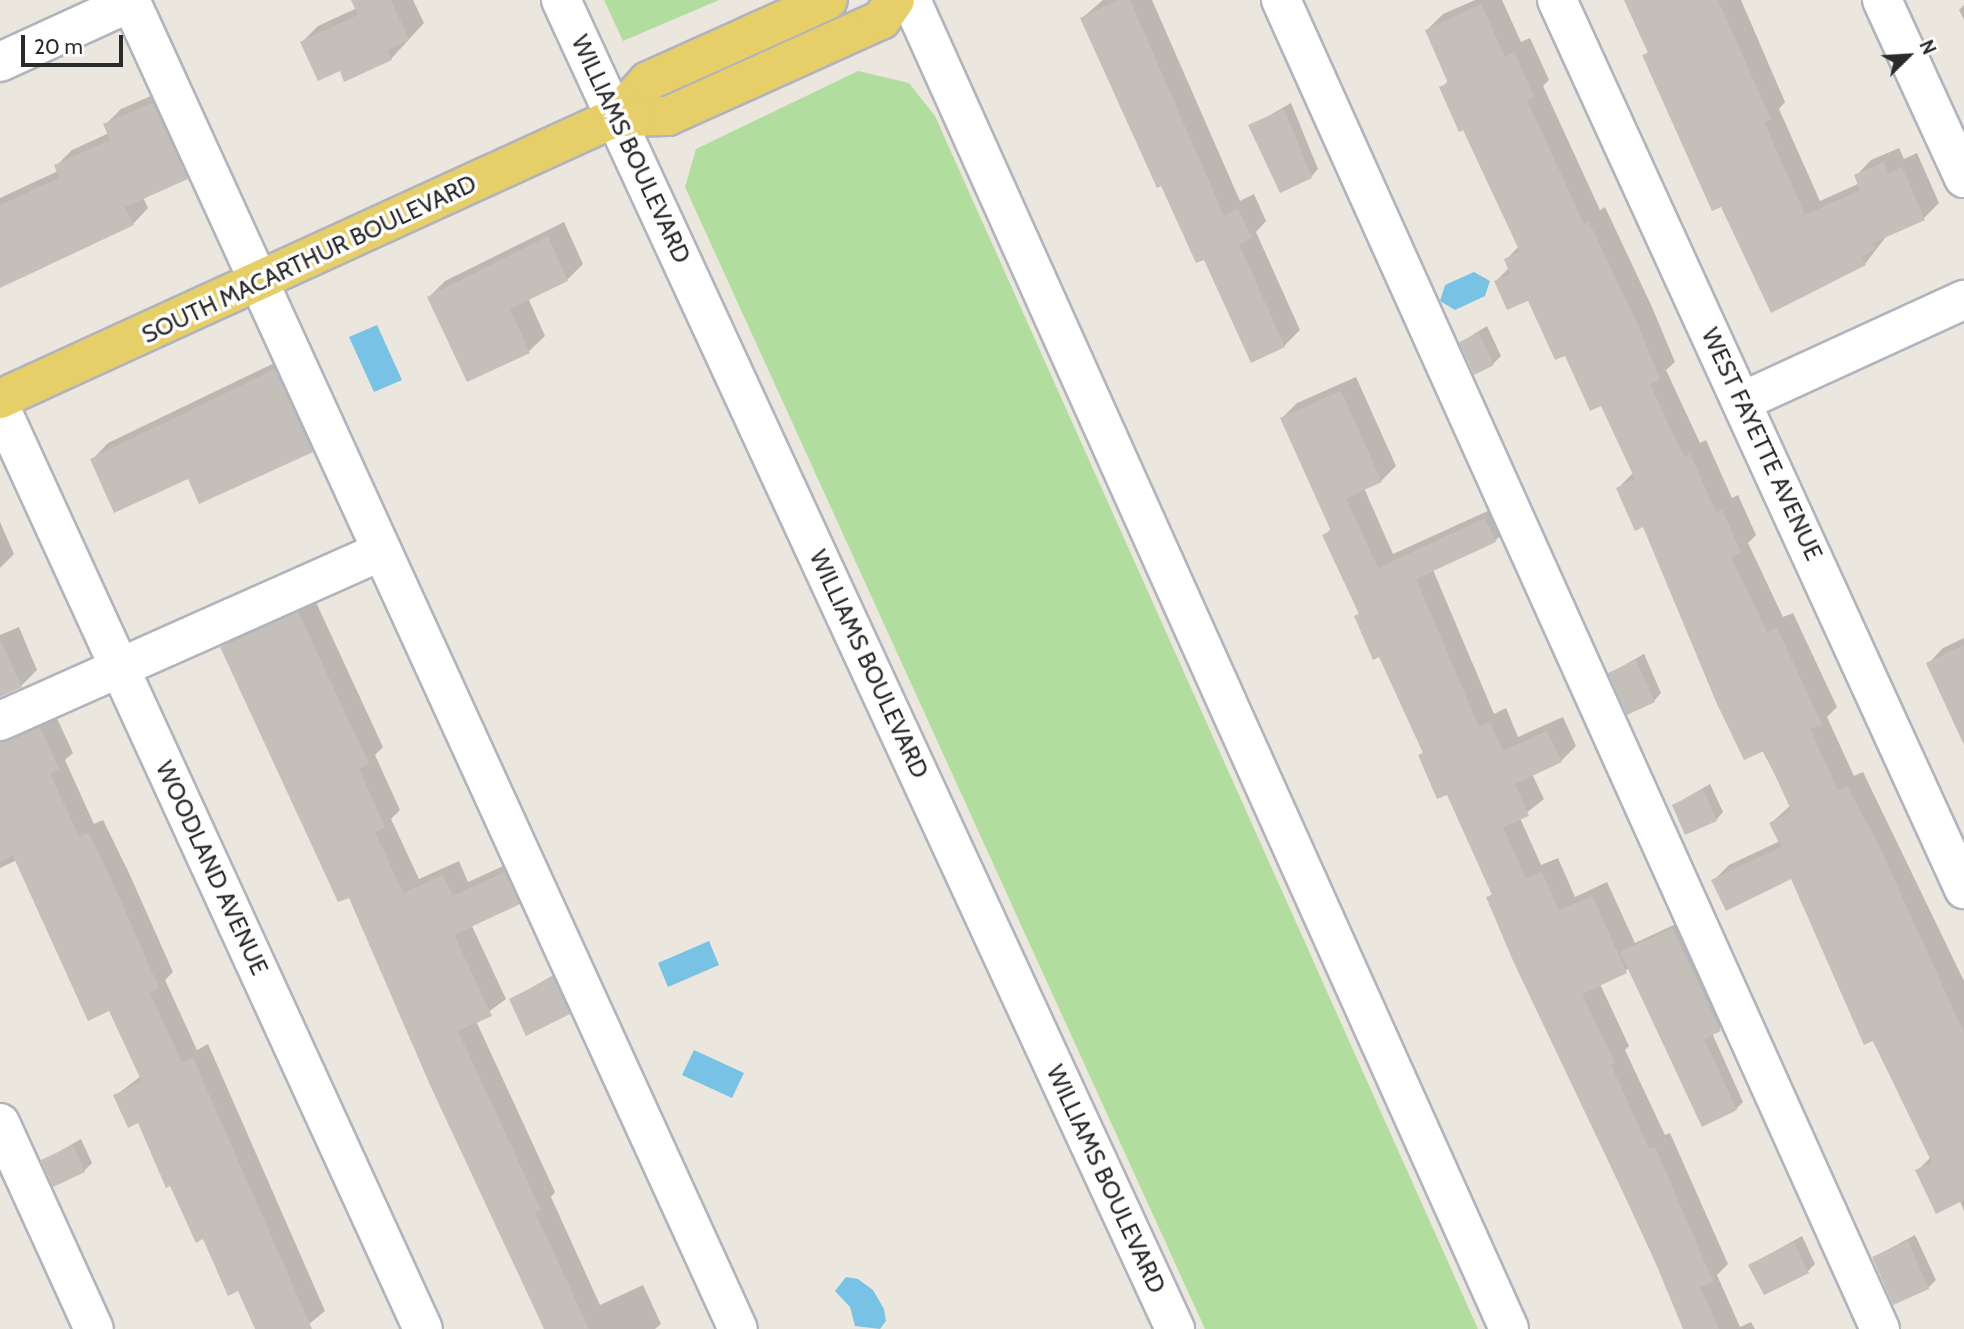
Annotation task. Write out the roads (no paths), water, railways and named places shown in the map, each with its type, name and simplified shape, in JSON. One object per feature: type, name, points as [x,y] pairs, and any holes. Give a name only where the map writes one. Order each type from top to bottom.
[{"type":"main road","name":"SOUTH MACARTHUR BOULEVARD","points":[[0,399],[258,284],[616,117],[648,81],[828,0]]},
{"type":"main road","name":"SOUTH MACARTHUR BOULEVARD","points":[[616,117],[668,116],[881,20],[895,0]]},
{"type":"street","name":"WILLIAMS BOULEVARD","points":[[561,0],[1175,1329]]},
{"type":"street","points":[[911,0],[1509,1329]]},
{"type":"street","points":[[1281,0],[1880,1329]]},
{"type":"street","name":"WEST FAYETTE AVENUE","points":[[1557,0],[1743,401],[1964,889]]},
{"type":"street","points":[[1882,0],[1964,178]]},
{"type":"street","points":[[0,62],[130,1],[738,1329]]},
{"type":"street","points":[[1743,401],[1964,300]]},
{"type":"street","name":"WOODLAND AVENUE","points":[[0,407],[423,1329]]},
{"type":"street","points":[[0,722],[119,665],[382,551]]},
{"type":"street","points":[[0,1124],[94,1329]]},
{"type":"water","points":[[1474,272],[1490,281],[1485,296],[1455,310],[1440,301],[1445,285]]},
{"type":"water","points":[[377,325],[402,380],[374,392],[349,337]]},
{"type":"water","points":[[709,941],[719,965],[668,987],[658,963]]},
{"type":"water","points":[[694,1050],[744,1073],[732,1098],[682,1075]]},
{"type":"water","points":[[846,1277],[858,1279],[873,1290],[884,1309],[886,1321],[880,1329],[855,1326],[850,1307],[835,1291]]}]
